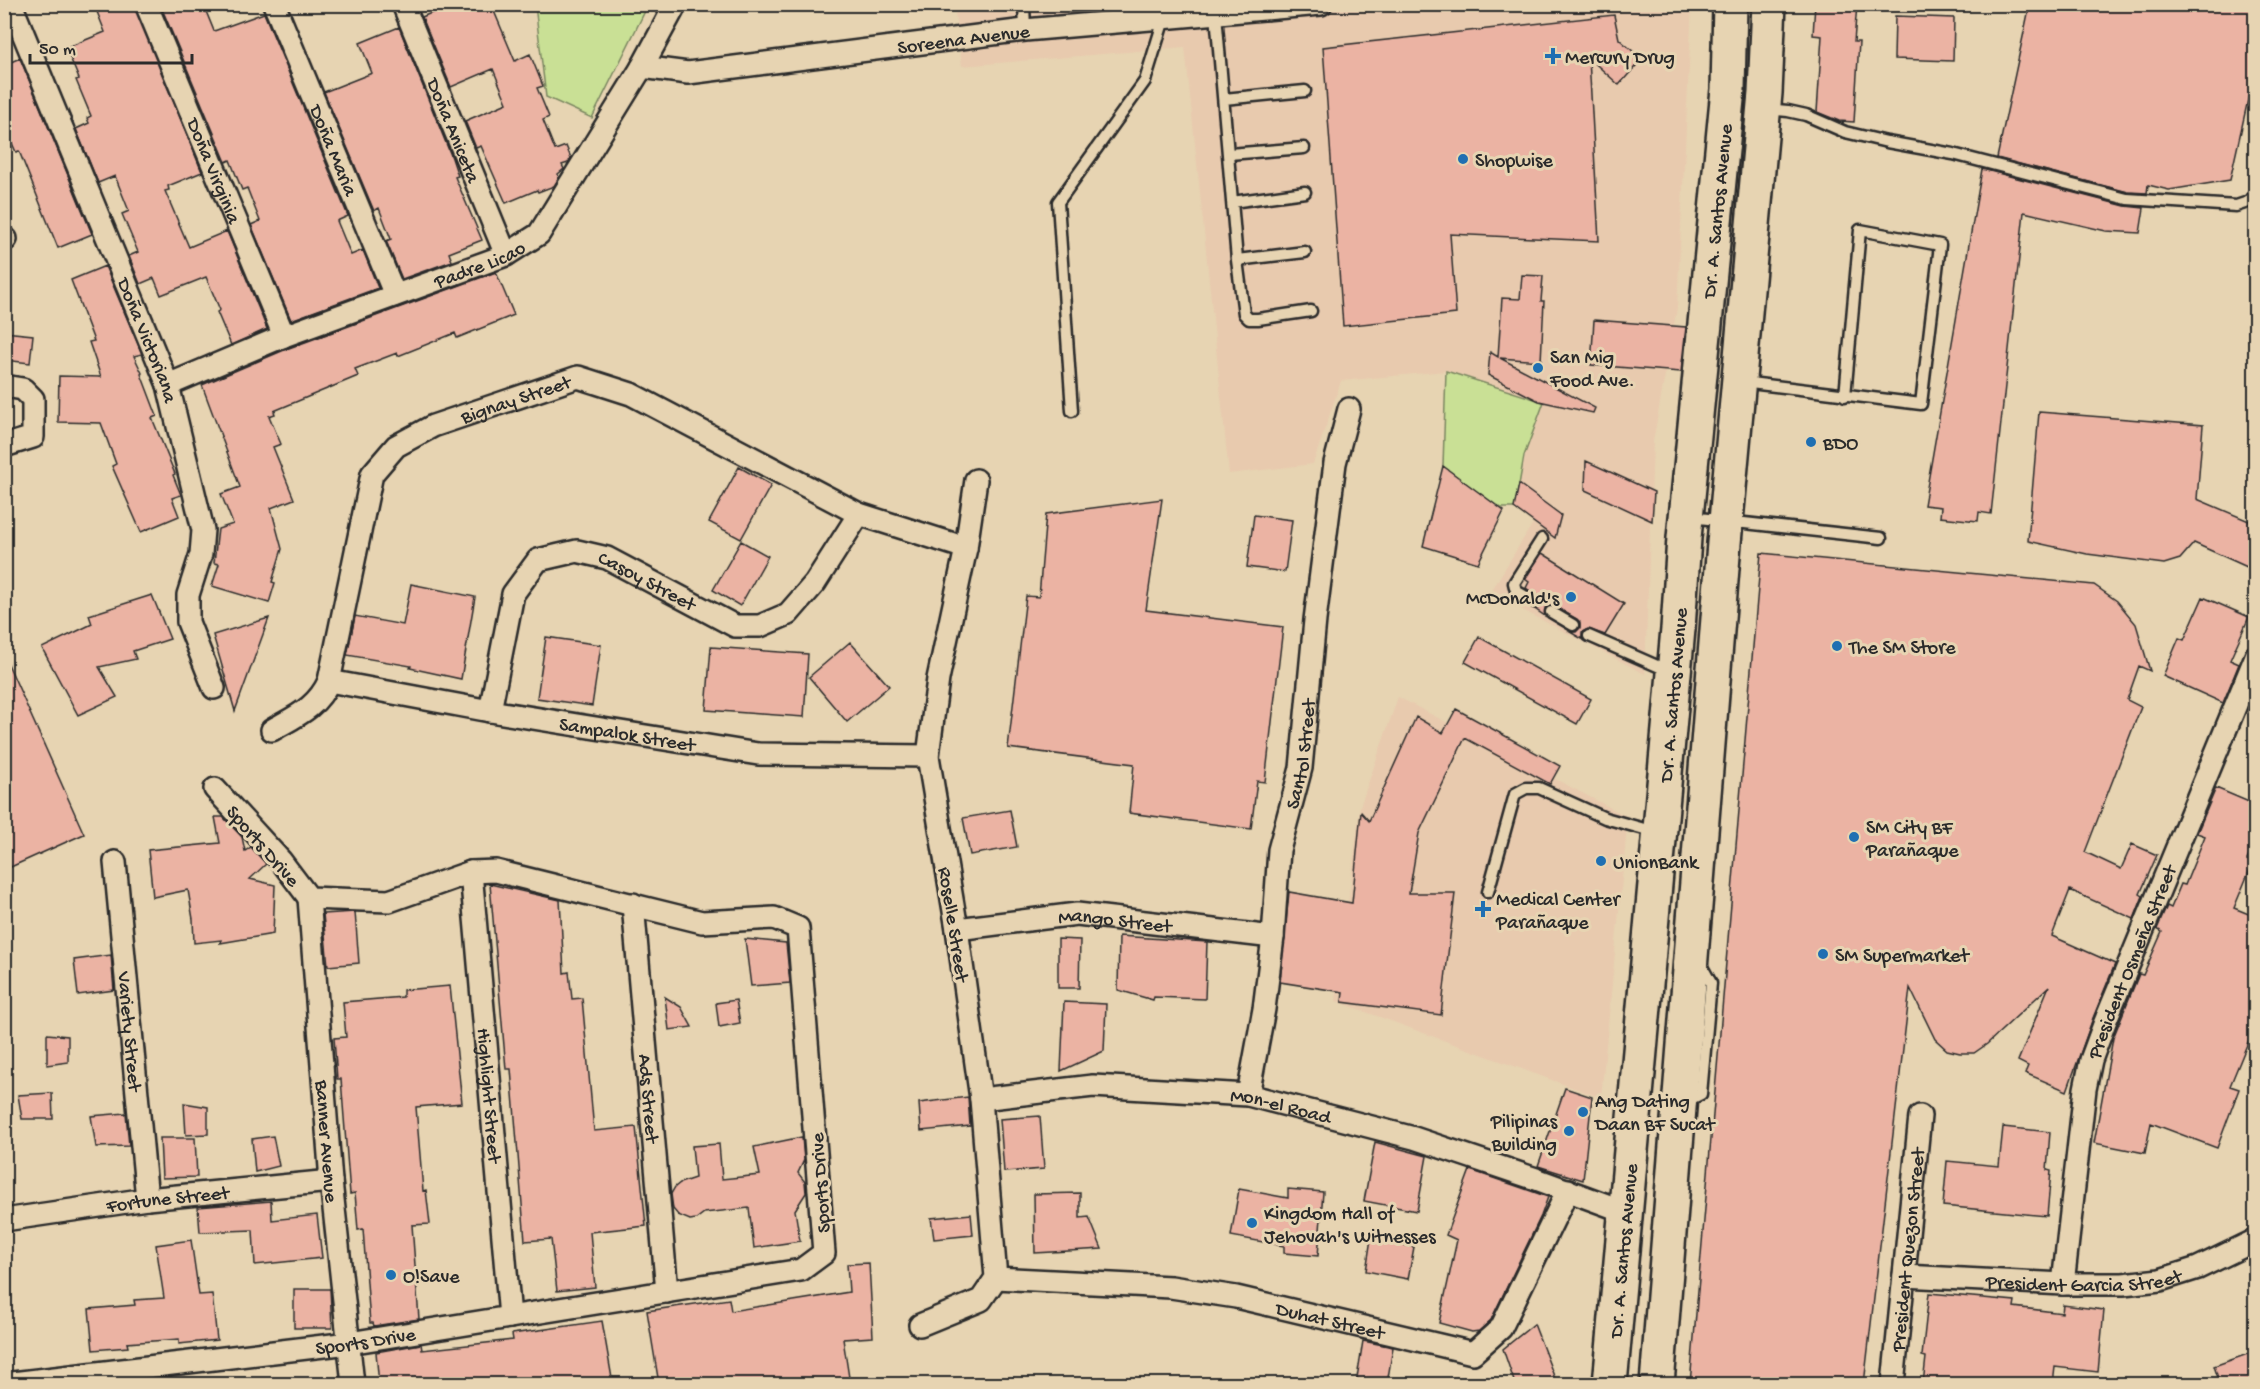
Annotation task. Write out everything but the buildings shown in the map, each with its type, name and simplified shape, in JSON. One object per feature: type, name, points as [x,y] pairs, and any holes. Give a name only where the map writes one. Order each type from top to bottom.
[{"type":"main road","name":"Dr. A. Santos Avenue","points":[[1610,1384],[1686,516],[1728,89],[1730,4]]},
{"type":"main road","name":"Dr. A. Santos Avenue","points":[[1657,1384],[1726,522],[1763,109],[1768,4]]},
{"type":"street","name":"Doña Virginia","points":[[146,4],[284,336]]},
{"type":"street","name":"Doña Maria","points":[[274,4],[395,295]]},
{"type":"street","name":"Doña Aniceta","points":[[403,4],[506,255]]},
{"type":"street","name":"Padre Licao","points":[[168,386],[284,336],[506,255],[538,234],[642,67],[676,4]]},
{"type":"street","name":"Soreena Avenue","points":[[642,67],[688,73],[1025,30],[1321,4]]},
{"type":"street","name":"Doña Victoriana","points":[[15,6],[168,386],[203,530],[201,554],[188,595],[188,622],[214,688]]},
{"type":"street","name":"Bignay Street","points":[[272,730],[311,707],[323,695],[329,681],[372,474],[396,446],[433,426],[578,377],[631,394],[859,514],[966,548]]},
{"type":"street","points":[[4,386],[23,389],[33,399],[33,437],[4,446]]},
{"type":"street","name":"Santol Street","points":[[1248,1095],[1264,1009],[1273,937],[1279,850],[1301,768],[1315,620],[1335,463],[1349,410]]},
{"type":"street","name":"Roselle Street","points":[[976,480],[966,548],[938,679],[928,756],[957,929],[981,1099],[996,1278]]},
{"type":"street","name":"Casoy Street","points":[[490,711],[513,594],[538,560],[577,551],[607,558],[735,626],[759,626],[788,614],[815,583],[859,514]]},
{"type":"street","name":"President Osmeña Street","points":[[2063,1284],[2080,1125],[2091,1060],[2104,1022],[2256,656]]},
{"type":"street","name":"Sampalok Street","points":[[329,681],[490,711],[758,754],[928,756]]},
{"type":"street","name":"Sports Drive","points":[[4,1384],[349,1343],[667,1292],[801,1270],[824,1252],[798,928],[774,918],[702,922],[496,871],[471,872],[389,900],[309,898],[281,861],[215,789]]},
{"type":"street","name":"Variety Street","points":[[115,862],[147,1199]]},
{"type":"street","name":"Highlight Street","points":[[471,872],[510,1317]]},
{"type":"street","name":"Banner Avenue","points":[[309,898],[332,1181],[354,1384]]},
{"type":"street","name":"Ads Street","points":[[633,904],[667,1292]]},
{"type":"street","name":"Mango Street","points":[[957,929],[1077,914],[1273,937]]},
{"type":"street","name":"Mon-el Road","points":[[981,1099],[1093,1086],[1248,1095],[1414,1138],[1626,1212]]},
{"type":"street","name":"President Quezon Street","points":[[1893,1384],[1920,1116]]},
{"type":"street","name":"Fortune Street","points":[[4,1220],[147,1199],[332,1181]]},
{"type":"street","name":"Duhat Street","points":[[996,1278],[1171,1287],[1236,1297],[1473,1353],[1500,1328],[1568,1190]]},
{"type":"street","name":"President Garcia Street","points":[[1904,1276],[2063,1284],[2123,1284],[2160,1280],[2198,1268],[2256,1240]]},
{"type":"street","points":[[920,1325],[981,1300],[996,1278]]},
{"type":"lane","points":[[1024,4],[1025,30]]},
{"type":"lane","points":[[1216,14],[1237,260],[1244,314],[1249,319],[1311,311]]},
{"type":"lane","points":[[1072,411],[1058,202],[1145,81],[1164,19]]},
{"type":"lane","points":[[1224,99],[1305,91]]},
{"type":"lane","points":[[1763,109],[1806,115],[1845,132],[1953,154],[2127,199],[2236,206],[2248,202],[2256,193]]},
{"type":"lane","points":[[1229,154],[1304,148]]},
{"type":"lane","points":[[1232,202],[1305,192]]},
{"type":"lane","points":[[1738,382],[1845,396],[1921,404],[1940,245],[1860,230],[1845,396]]},
{"type":"lane","points":[[1237,260],[1305,252]]},
{"type":"lane","points":[[1686,516],[1881,538]]},
{"type":"lane","points":[[1535,602],[1516,591],[1514,583],[1542,539]]},
{"type":"lane","points":[[1551,612],[1573,625]]},
{"type":"lane","points":[[1589,636],[1673,673]]},
{"type":"lane","points":[[1488,892],[1515,794],[1526,788],[1539,788],[1605,818],[1659,833]]},
{"type":"shaded area","points":[[954,5],[1692,5],[1677,308],[1653,442],[1645,674],[1490,593],[1533,523],[1515,508],[1524,456],[1544,402],[1446,371],[1341,381],[1313,464],[1229,474],[1185,47],[962,66]]},
{"type":"shaded area","name":"Medical Center Parañaque","points":[[1398,697],[1628,817],[1601,1098],[1336,1001],[1360,807]]},
{"type":"green space","points":[[535,5],[648,5],[592,118],[546,97]]},
{"type":"green space","points":[[1446,371],[1544,402],[1524,456],[1515,508],[1499,508],[1443,466]]},
{"type":"place","name":"Mercury Drug","points":[[1553,56]]},
{"type":"place","name":"Shopwise","points":[[1463,159]]},
{"type":"place","name":"San Mig Food Ave.","points":[[1538,368]]},
{"type":"place","name":"BDO","points":[[1811,442]]},
{"type":"place","name":"McDonald's","points":[[1571,597]]},
{"type":"place","name":"The SM Store","points":[[1837,646]]},
{"type":"place","name":"SM City BF Parañaque","points":[[1854,837]]},
{"type":"place","name":"UnionBank","points":[[1601,861]]},
{"type":"place","name":"Medical Center Parañaque","points":[[1483,909]]},
{"type":"place","name":"SM Supermarket","points":[[1823,954]]},
{"type":"place","name":"Ang Dating Daan BF Sucat","points":[[1583,1112]]},
{"type":"place","name":"Pilipinas Building","points":[[1569,1131]]},
{"type":"place","name":"Kingdom Hall of Jehovah's Witnesses","points":[[1252,1223]]},
{"type":"place","name":"O!Save","points":[[391,1275]]}]
